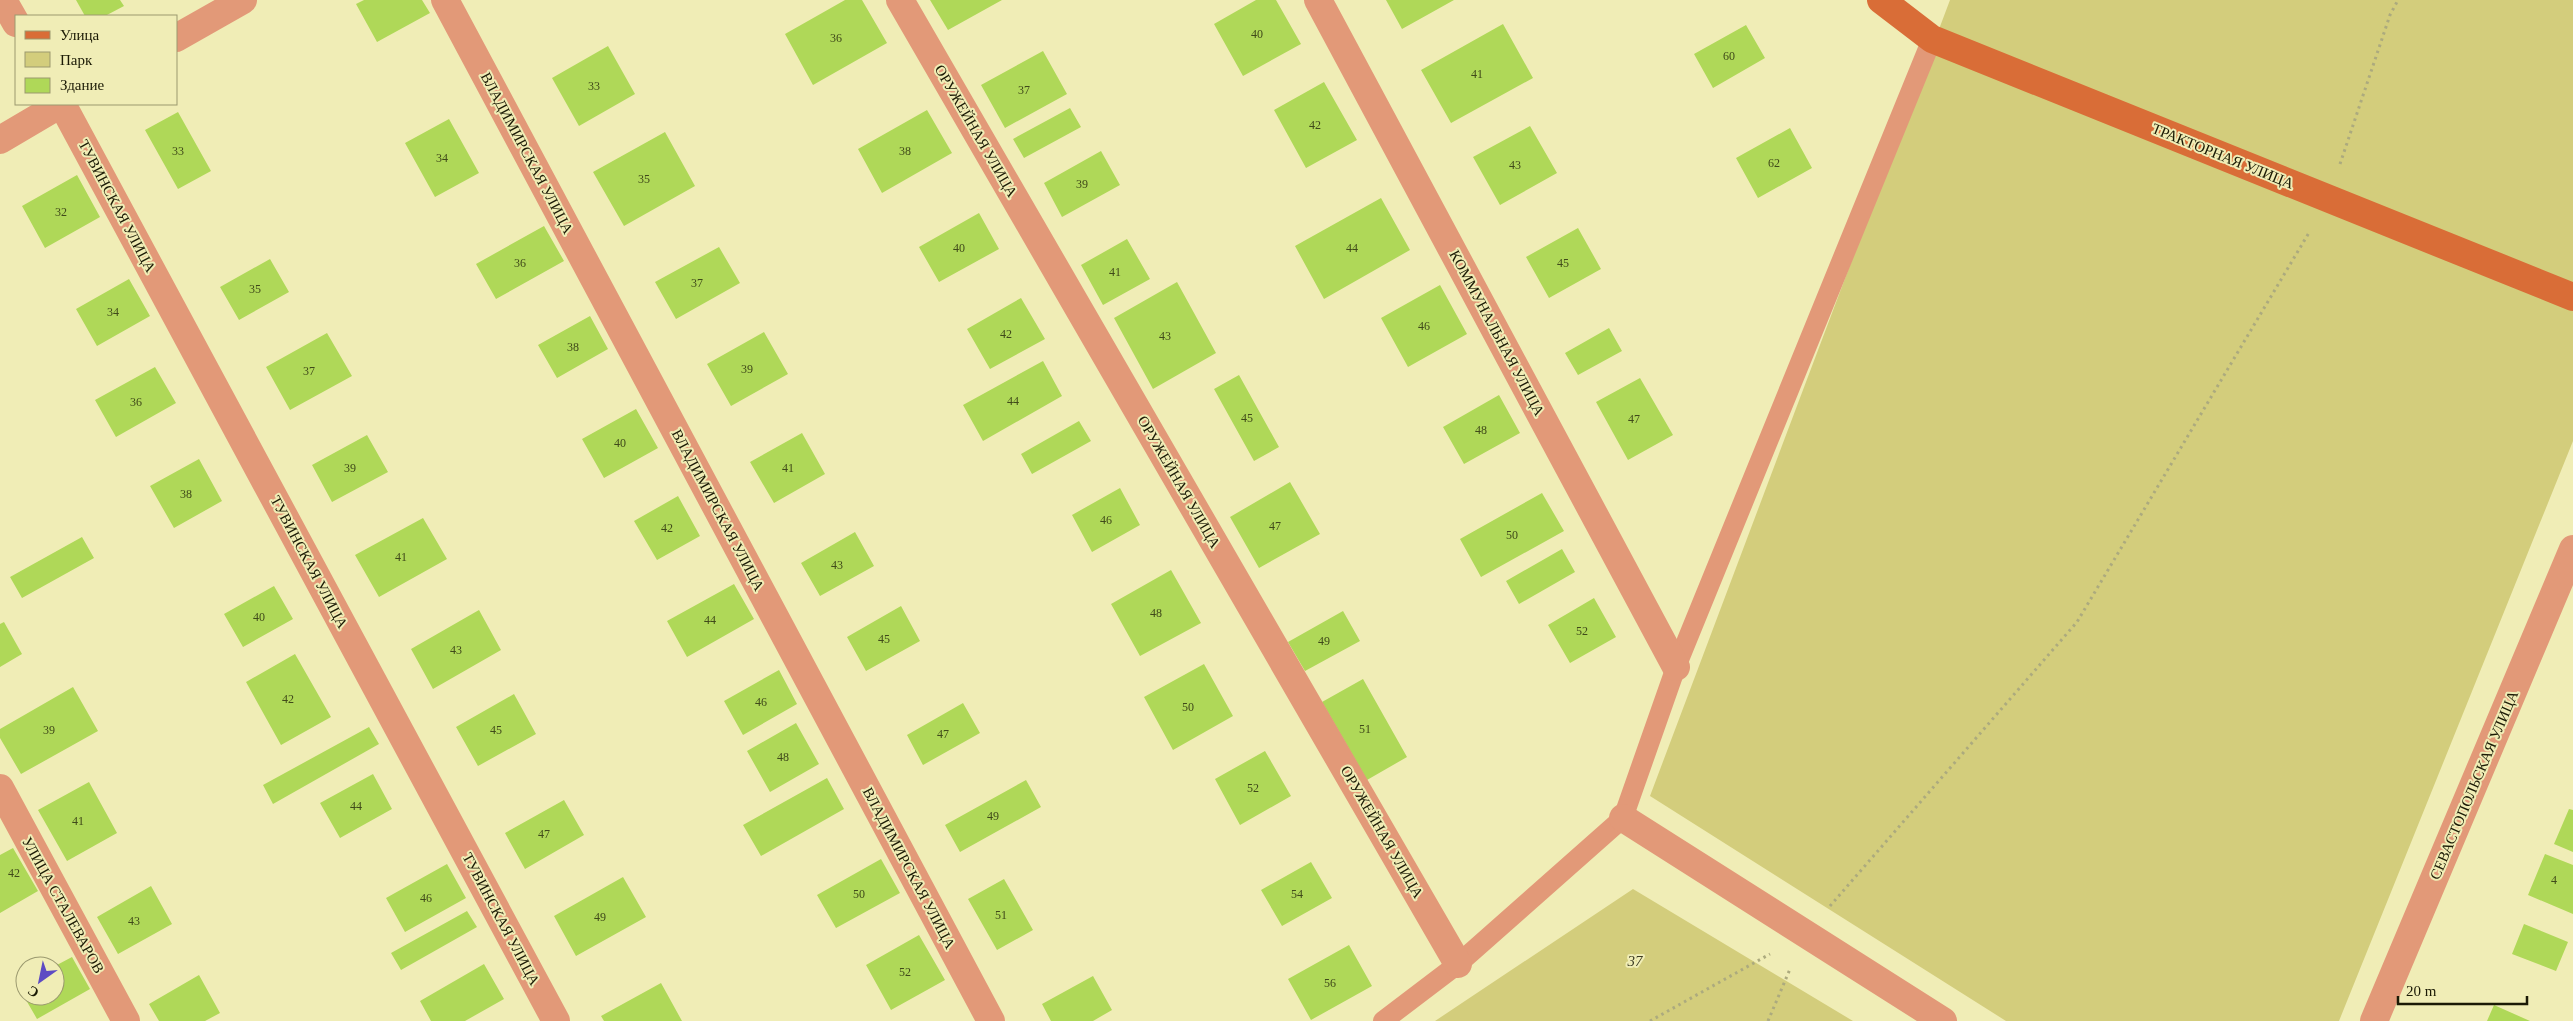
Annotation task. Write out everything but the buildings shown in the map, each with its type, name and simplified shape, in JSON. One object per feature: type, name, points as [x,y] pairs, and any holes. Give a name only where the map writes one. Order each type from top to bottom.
[{"type":"street","points":[[4,0],[15,21]]},
{"type":"street","points":[[178,37],[243,0]]},
{"type":"street","name":"ВЛАДИМИРСКАЯ УЛИЦА","points":[[445,0],[991,1021]]},
{"type":"street","name":"ОРУЖЕЙНАЯ УЛИЦА","points":[[900,0],[1458,964]]},
{"type":"street","name":"КОММУНАЛЬНАЯ УЛИЦА","points":[[1318,0],[1676,667]]},
{"type":"street","name":"ТРАКТОРНАЯ УЛИЦА","points":[[1881,0],[1932,39],[2573,297]]},
{"type":"street","points":[[0,140],[60,105]]},
{"type":"street","name":"ТУВИНСКАЯ УЛИЦА","points":[[63,105],[556,1021]]},
{"type":"street","name":"СЕВАСТОПОЛЬСКАЯ УЛИЦА","points":[[2374,1021],[2573,549]]},
{"type":"street","name":"УЛИЦА СТАЛЕВАРОВ","points":[[0,788],[126,1021]]},
{"type":"street","points":[[1623,818],[1943,1021]]},
{"type":"lane","points":[[1383,1021],[1458,964],[1623,818],[1676,667],[1932,39]]},
{"type":"path","points":[[1768,1021],[1805,935],[2077,622],[2329,199],[2390,15],[2398,0]]},
{"type":"path","points":[[1650,1021],[1805,935]]},
{"type":"green space","points":[[1950,0],[2573,0],[2573,441],[2339,1021],[2006,1021],[1650,796]]},
{"type":"green space","name":"37","points":[[1633,889],[1853,1021],[1435,1021]]}]
